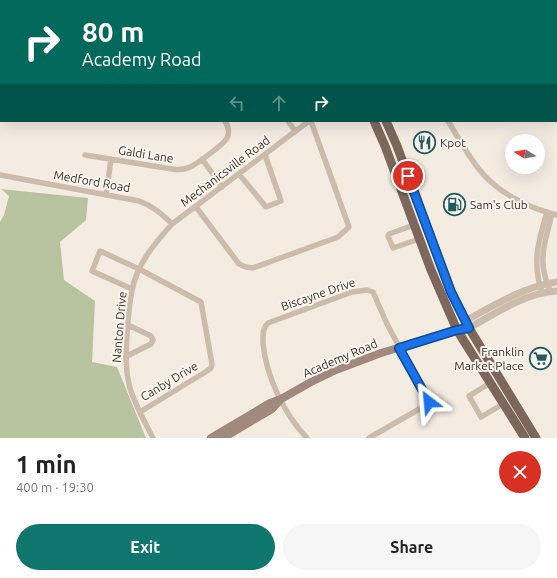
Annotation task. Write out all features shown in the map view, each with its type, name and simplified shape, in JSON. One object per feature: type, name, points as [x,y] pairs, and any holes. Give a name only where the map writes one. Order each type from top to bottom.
[{"type":"main road","points":[[374,122],[385,146],[419,239],[457,330],[525,438]]},
{"type":"main road","points":[[386,122],[397,146],[451,292],[467,324],[536,438]]},
{"type":"main road","points":[[414,225],[425,221]]},
{"type":"main road","name":"Academy Road","points":[[210,438],[270,403],[281,399],[336,370],[356,362],[457,330],[467,324]]},
{"type":"main road","name":"Academy Road","points":[[222,438],[272,409],[281,399]]},
{"type":"street","name":"Galdi Lane","points":[[85,155],[172,170],[183,170],[191,167],[227,139],[229,132],[228,125],[226,122]]},
{"type":"street","points":[[289,122],[295,131]]},
{"type":"street","name":"Mechanicsville Road","points":[[172,224],[308,122]]},
{"type":"street","points":[[196,207],[239,264],[246,267],[253,268],[338,237],[349,227],[310,122]]},
{"type":"street","points":[[449,122],[472,160],[484,175],[515,199],[552,213]]},
{"type":"street","points":[[239,174],[266,207],[281,201],[265,155]]},
{"type":"street","points":[[106,195],[110,159]]},
{"type":"street","points":[[202,159],[222,187]]},
{"type":"street","name":"Medford Road","points":[[0,175],[139,201],[149,204],[158,210],[172,224]]},
{"type":"street","points":[[552,213],[544,249],[544,276],[547,284],[554,291]]},
{"type":"street","points":[[541,290],[536,265],[537,249],[552,213]]},
{"type":"street","name":"Nanton Drive","points":[[153,438],[130,389],[126,373],[125,357],[132,289],[139,269],[158,239],[172,224]]},
{"type":"street","points":[[414,225],[388,236],[393,248],[419,239]]},
{"type":"street","points":[[132,289],[92,270],[100,251],[139,269]]},
{"type":"street","name":"Canby Drive","points":[[139,269],[201,302],[212,364],[211,368],[140,412]]},
{"type":"street","points":[[467,324],[541,290],[547,284],[557,282]]},
{"type":"street","name":"Biscayne Drive","points":[[281,399],[269,371],[264,349],[264,326],[352,292],[367,290],[373,292],[386,324],[428,402],[369,438]]},
{"type":"street","points":[[541,290],[554,291]]},
{"type":"street","points":[[125,357],[151,344],[153,340],[151,336],[128,325]]},
{"type":"street","points":[[490,383],[469,396],[481,417],[503,404]]},
{"type":"street","points":[[281,399],[289,414],[307,438]]},
{"type":"green space","points":[[1,189],[88,198],[86,220],[60,242],[64,280],[95,301],[92,362],[117,367],[146,438],[0,438],[0,222],[4,215],[9,196]]},
{"type":"place","name":"Kpot","points":[[425,142]]},
{"type":"place","name":"Sam's Club","points":[[454,204]]},
{"type":"place","name":"Franklin Market Place","points":[[540,358]]},
{"type":"route","points":[[408,176],[451,292],[469,328],[457,330],[399,348],[429,402]]}]
